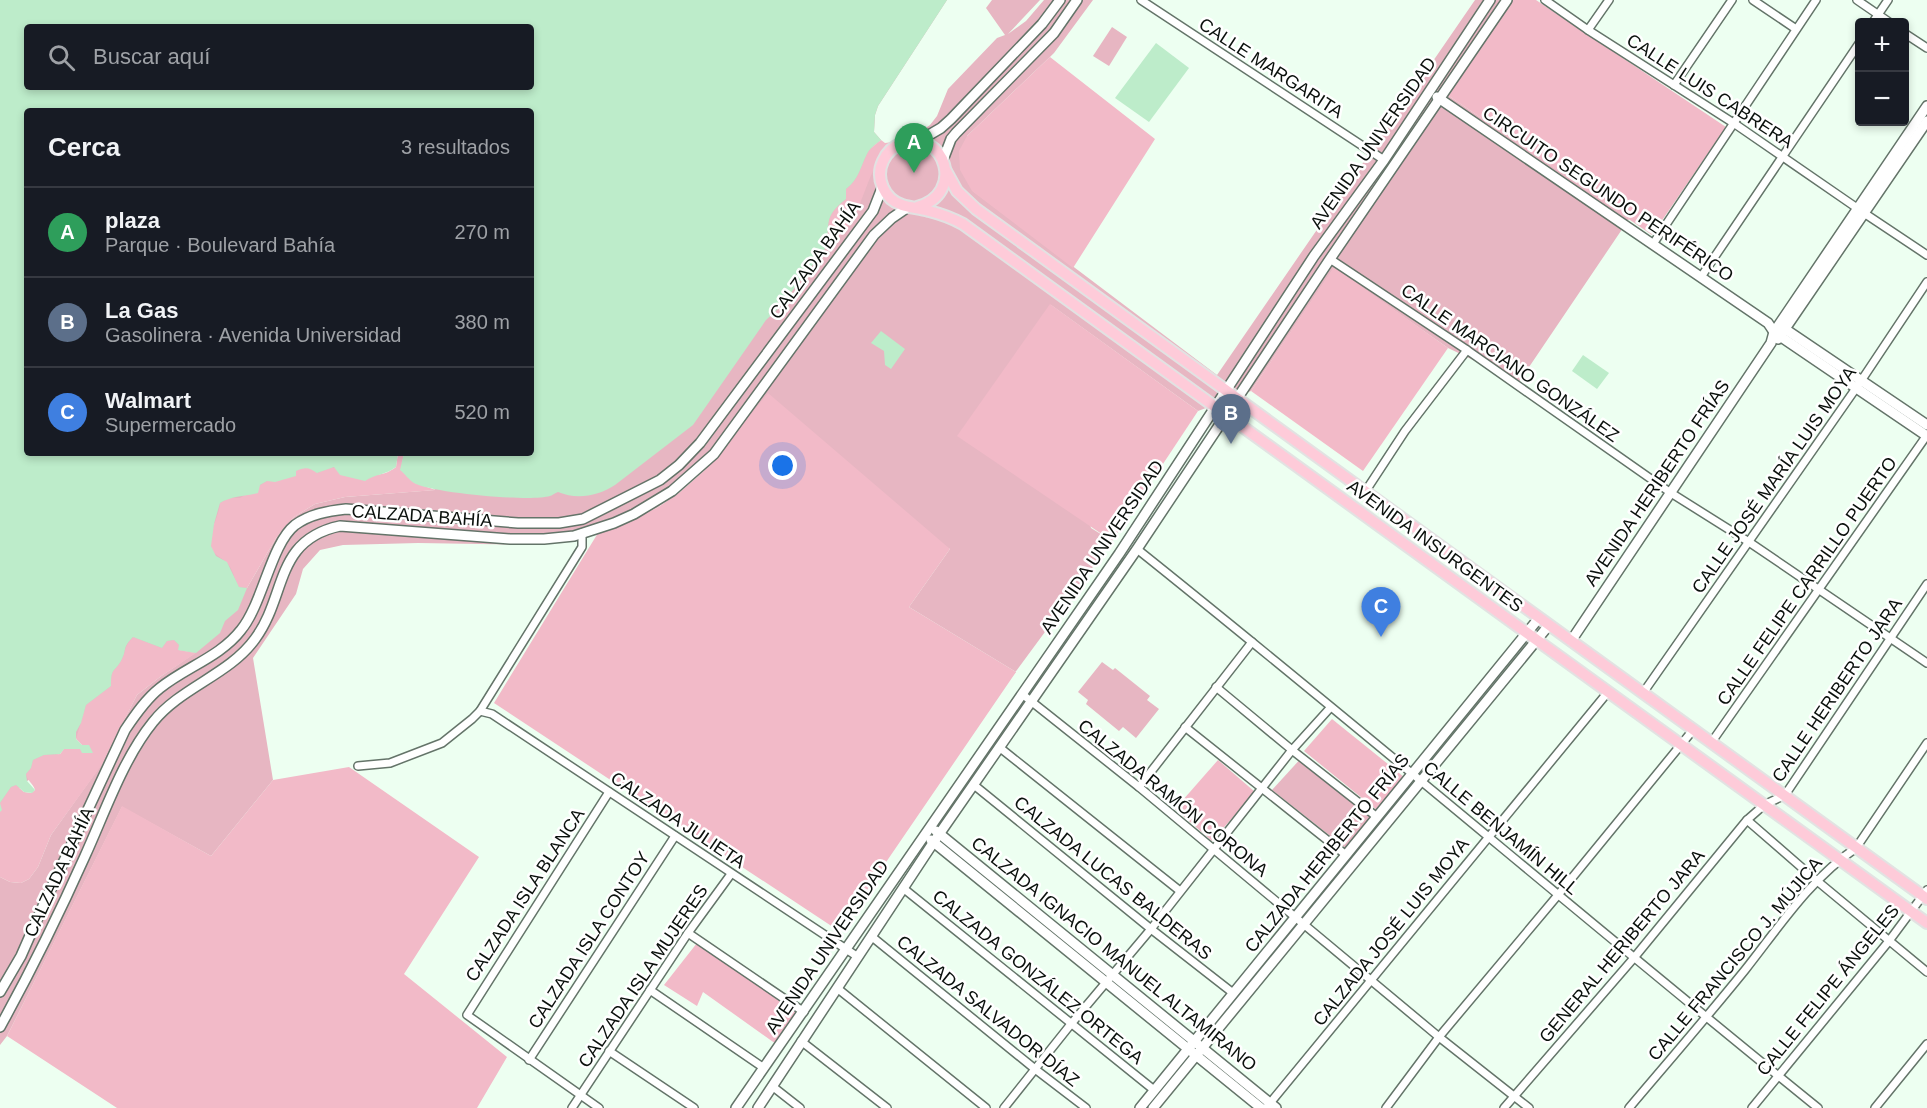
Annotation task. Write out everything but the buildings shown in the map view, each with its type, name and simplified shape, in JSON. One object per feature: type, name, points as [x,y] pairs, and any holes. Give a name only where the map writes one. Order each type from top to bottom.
[{"type":"main road","points":[[917,142],[941,128],[951,119],[1042,24],[1060,0]]},
{"type":"main road","points":[[945,165],[933,147],[917,142],[898,145],[890,151],[880,168],[882,188],[893,201],[912,207],[927,205],[942,191],[946,181],[945,165],[951,139],[1054,33],[1077,0]]},
{"type":"main road","name":"AVENIDA UNIVERSIDAD","points":[[736,1108],[1119,554],[1314,256],[1384,160],[1490,0]]},
{"type":"main road","name":"AVENIDA UNIVERSIDAD","points":[[758,1108],[933,843],[1137,549],[1330,259],[1507,0]]},
{"type":"main road","name":"CIRCUITO SEGUNDO PERIFÉRICO","points":[[1430,93],[1780,331]]},
{"type":"main road","name":"AVENIDA HERIBERTO FRÍAS","points":[[1571,641],[1861,211],[1927,106]]},
{"type":"main road","name":"AVENIDA HERIBERTO FRÍAS","points":[[1861,211],[1927,121]]},
{"type":"main road","name":"AVENIDA INSURGENTES","points":[[945,165],[957,191],[976,209],[1856,848],[1926,895]]},
{"type":"main road","name":"CALZADA BAHÍA","points":[[0,992],[21,956],[124,730],[143,705],[160,688],[215,654],[241,631],[260,596],[281,542],[293,526],[309,517],[346,509],[518,524],[559,523],[583,519],[660,480],[679,465],[700,443],[721,416],[873,211],[882,188]]},
{"type":"main road","name":"AVENIDA INSURGENTES","points":[[912,207],[951,218],[963,224],[1927,923]]},
{"type":"main road","name":"CALZADA BAHÍA","points":[[0,1027],[36,962],[138,743],[169,705],[227,665],[253,643],[263,628],[292,555],[310,537],[324,529],[340,526],[533,539],[582,533],[614,523],[655,503],[714,454],[874,235],[892,218],[912,207]]},
{"type":"main road","points":[[1096,321],[1110,307]]},
{"type":"main road","points":[[1780,331],[1859,384],[1927,425]]},
{"type":"main road","points":[[1859,384],[1927,436]]},
{"type":"main road","points":[[438,516],[438,533]]},
{"type":"main road","name":"CALZADA HERIBERTO FRÍAS","points":[[1140,1108],[1539,618]]},
{"type":"main road","name":"CALZADA HERIBERTO FRÍAS","points":[[1153,1108],[1549,625]]},
{"type":"main road","name":"CALZADA IGNACIO MANUEL ALTAMIRANO","points":[[930,827],[1113,974],[1192,1045],[1196,1055],[1261,1108]]},
{"type":"main road","name":"CALZADA IGNACIO MANUEL ALTAMIRANO","points":[[924,835],[1106,983],[1192,1045],[1203,1047],[1271,1107]]},
{"type":"main road","points":[[43,906],[59,914]]},
{"type":"street","name":"CALLE MARGARITA","points":[[1141,0],[1384,160]]},
{"type":"street","name":"CALLE LUIS CABRERA","points":[[1545,0],[1784,156],[1927,255]]},
{"type":"street","points":[[1588,30],[1609,0]]},
{"type":"street","points":[[1674,85],[1732,0]]},
{"type":"street","points":[[1754,0],[1796,29]]},
{"type":"street","points":[[1653,244],[1816,0]]},
{"type":"street","points":[[1857,0],[1883,18]]},
{"type":"street","points":[[1876,18],[1888,0]]},
{"type":"street","points":[[1909,36],[1927,48]]},
{"type":"street","points":[[1701,277],[1855,50]]},
{"type":"street","name":"CALLE MARCIANO GONZÁLEZ","points":[[1330,259],[1467,350],[1671,493],[1749,542],[1927,663]]},
{"type":"street","name":"CALLE JOSÉ MARÍA LUIS MOYA","points":[[1643,693],[1859,384],[1927,282]]},
{"type":"street","points":[[1365,492],[1405,431],[1467,350]]},
{"type":"street","name":"CALLE FELIPE CARRILLO PUERTO","points":[[1711,743],[1927,436]]},
{"type":"street","points":[[358,766],[390,763],[442,743],[480,711],[582,547],[582,533]]},
{"type":"street","name":"CALLE BENJAMÍN HILL","points":[[1137,549],[1421,781],[1633,959],[1707,1016],[1818,1108]]},
{"type":"street","name":"CALLE HERIBERTO JARA","points":[[1764,805],[1785,795],[1927,584]]},
{"type":"street","points":[[1139,787],[1252,642]]},
{"type":"street","points":[[1216,687],[1377,817]]},
{"type":"street","name":"CALZADA JOSÉ LUIS MOYA","points":[[1271,1107],[1487,837],[1608,692]]},
{"type":"street","name":"CALZADA RAMÓN CORONA","points":[[1022,694],[1139,787],[1213,851],[1529,1108]]},
{"type":"street","points":[[1004,1108],[1151,929],[1292,750],[1330,708]]},
{"type":"street","name":"CALZADA JULIETA","points":[[480,711],[492,714],[858,957]]},
{"type":"street","points":[[1185,728],[1346,855]]},
{"type":"street","points":[[1386,1108],[1439,1037],[1693,730]]},
{"type":"street","name":"CALLE FRANCISCO J. MÚJICA","points":[[1629,1108],[1707,1016],[1816,880],[1839,859],[1856,848],[1927,743]]},
{"type":"street","points":[[999,747],[1180,891]]},
{"type":"street","name":"CALZADA LUCAS BALDERAS","points":[[974,785],[1233,993]]},
{"type":"street","name":"CALZADA ISLA BLANCA","points":[[529,1059],[467,1015],[609,792]]},
{"type":"street","name":"GENERAL HERIBERTO JARA","points":[[1504,1108],[1633,959],[1747,820],[1764,805]]},
{"type":"street","points":[[1747,820],[1927,972]]},
{"type":"street","name":"CALZADA ISLA CONTOY","points":[[529,1059],[675,836]]},
{"type":"street","name":"CALZADA ISLA MUJERES","points":[[572,1108],[688,933],[731,874]]},
{"type":"street","name":"CALZADA GONZÁLEZ ORTEGA","points":[[903,888],[1154,1090]]},
{"type":"street","name":"CALLE FELIPE ÁNGELES","points":[[1752,1108],[1926,895]]},
{"type":"street","points":[[688,933],[804,1012]]},
{"type":"street","name":"CALZADA SALVADOR DÍAZ","points":[[871,936],[1086,1108]]},
{"type":"street","points":[[837,988],[986,1108]]},
{"type":"street","points":[[651,990],[764,1068]]},
{"type":"street","points":[[801,1041],[887,1108]]},
{"type":"street","points":[[1875,1108],[1927,1044]]},
{"type":"street","points":[[609,1052],[694,1108]]},
{"type":"street","points":[[529,1059],[599,1108]]},
{"type":"street","points":[[772,1086],[800,1108]]},
{"type":"shaded area","points":[[0,0],[947,0],[878,106],[874,132],[881,140],[872,147],[852,218],[872,169],[883,151],[911,138],[930,125],[937,116],[948,89],[997,38],[1005,35],[986,8],[992,0],[1040,0],[1008,34],[1026,21],[1044,0],[1093,0],[1054,53],[967,136],[973,191],[1217,375],[1475,0],[1510,0],[1446,94],[1629,219],[1519,382],[1448,348],[1334,268],[1251,391],[1198,411],[1051,305],[1091,528],[1112,541],[1016,672],[909,607],[950,549],[731,439],[705,470],[657,508],[598,533],[534,545],[418,543],[343,545],[320,550],[303,569],[296,594],[253,658],[273,780],[211,856],[122,807],[7,1036],[0,1045],[0,877],[10,882],[21,883],[29,879],[38,867],[51,835],[101,765],[137,695],[195,653],[178,650],[18,789],[0,812]]},
{"type":"shaded area","points":[[0,0],[947,0],[878,106],[874,132],[881,140],[868,152],[857,177],[846,189],[846,199],[830,217],[825,249],[779,308],[766,320],[693,425],[615,485],[587,496],[573,496],[558,492],[539,498],[523,498],[460,493],[424,487],[414,483],[400,470],[403,456],[534,456],[534,108],[24,108],[24,456],[398,456],[396,467],[365,481],[340,475],[334,467],[317,473],[304,468],[296,471],[296,476],[275,482],[267,481],[260,485],[258,493],[220,503],[211,546],[216,556],[227,562],[239,587],[247,588],[238,610],[225,621],[220,633],[196,653],[178,650],[179,645],[174,640],[167,641],[162,648],[133,637],[113,672],[111,686],[86,705],[76,732],[76,739],[82,745],[89,745],[93,753],[82,753],[80,749],[64,749],[60,754],[44,755],[33,760],[26,774],[27,781],[35,790],[32,793],[24,792],[16,785],[11,787],[0,803]]},
{"type":"shaded area","points":[[1510,0],[1536,0],[1726,127],[1652,235],[1446,94]]},
{"type":"shaded area","points":[[1112,27],[1127,37],[1109,66],[1093,56]]},
{"type":"shaded area","points":[[1156,43],[1189,68],[1149,122],[1115,98]]},
{"type":"shaded area","points":[[1054,53],[1050,57],[1155,139],[1073,268],[972,191],[960,170],[959,151],[967,136]]},
{"type":"shaded area","points":[[881,140],[885,143],[893,142],[876,165],[855,216],[838,239],[825,249],[830,217],[846,199],[846,189],[857,177],[868,152]]},
{"type":"shaded area","points":[[1334,267],[1448,348],[1363,471],[1251,391]]},
{"type":"shaded area","points":[[1050,304],[1198,411],[1112,541],[957,436]]},
{"type":"shaded area","points":[[881,331],[905,349],[891,369],[885,365],[884,351],[871,343]]},
{"type":"shaded area","points":[[1583,355],[1609,373],[1597,389],[1572,371]]},
{"type":"shaded area","points":[[768,393],[950,549],[909,607],[1016,672],[839,931],[494,703],[598,533],[657,508],[680,492],[705,470]]},
{"type":"shaded area","points":[[398,456],[403,456],[401,470],[415,483],[436,490],[345,497],[315,504],[294,517],[276,538],[247,588],[239,587],[228,564],[213,551],[211,534],[220,503],[229,498],[240,498],[267,481],[305,467],[312,468],[318,473],[334,468],[374,475],[389,472],[396,467]]},
{"type":"shaded area","points":[[133,637],[162,648],[167,641],[174,640],[179,645],[179,650],[196,653],[137,695],[101,766],[51,835],[38,867],[29,879],[21,883],[10,882],[0,877],[0,803],[11,787],[16,785],[24,792],[31,793],[35,790],[26,774],[33,760],[44,755],[60,754],[64,749],[80,749],[82,745],[76,739],[86,705],[111,686],[113,672]]},
{"type":"shaded area","points":[[1102,662],[1113,670],[1115,668],[1150,696],[1147,700],[1159,709],[1136,738],[1123,727],[1119,731],[1086,704],[1088,700],[1078,692]]},
{"type":"shaded area","points":[[1332,719],[1404,777],[1378,811],[1304,751]]},
{"type":"shaded area","points":[[1304,755],[1374,817],[1348,850],[1272,790]]},
{"type":"shaded area","points":[[1218,760],[1255,792],[1212,841],[1175,809]]},
{"type":"shaded area","points":[[349,767],[479,857],[404,974],[507,1057],[477,1108],[117,1108],[7,1036],[122,806],[211,856],[273,780]]},
{"type":"shaded area","points":[[697,943],[801,1013],[776,1044],[703,992],[697,1006],[664,985]]},
{"type":"place","name":"plaza","points":[[914,173]]},
{"type":"place","name":"La Gas","points":[[1231,444]]},
{"type":"place","name":"Walmart","points":[[1381,637]]}]
